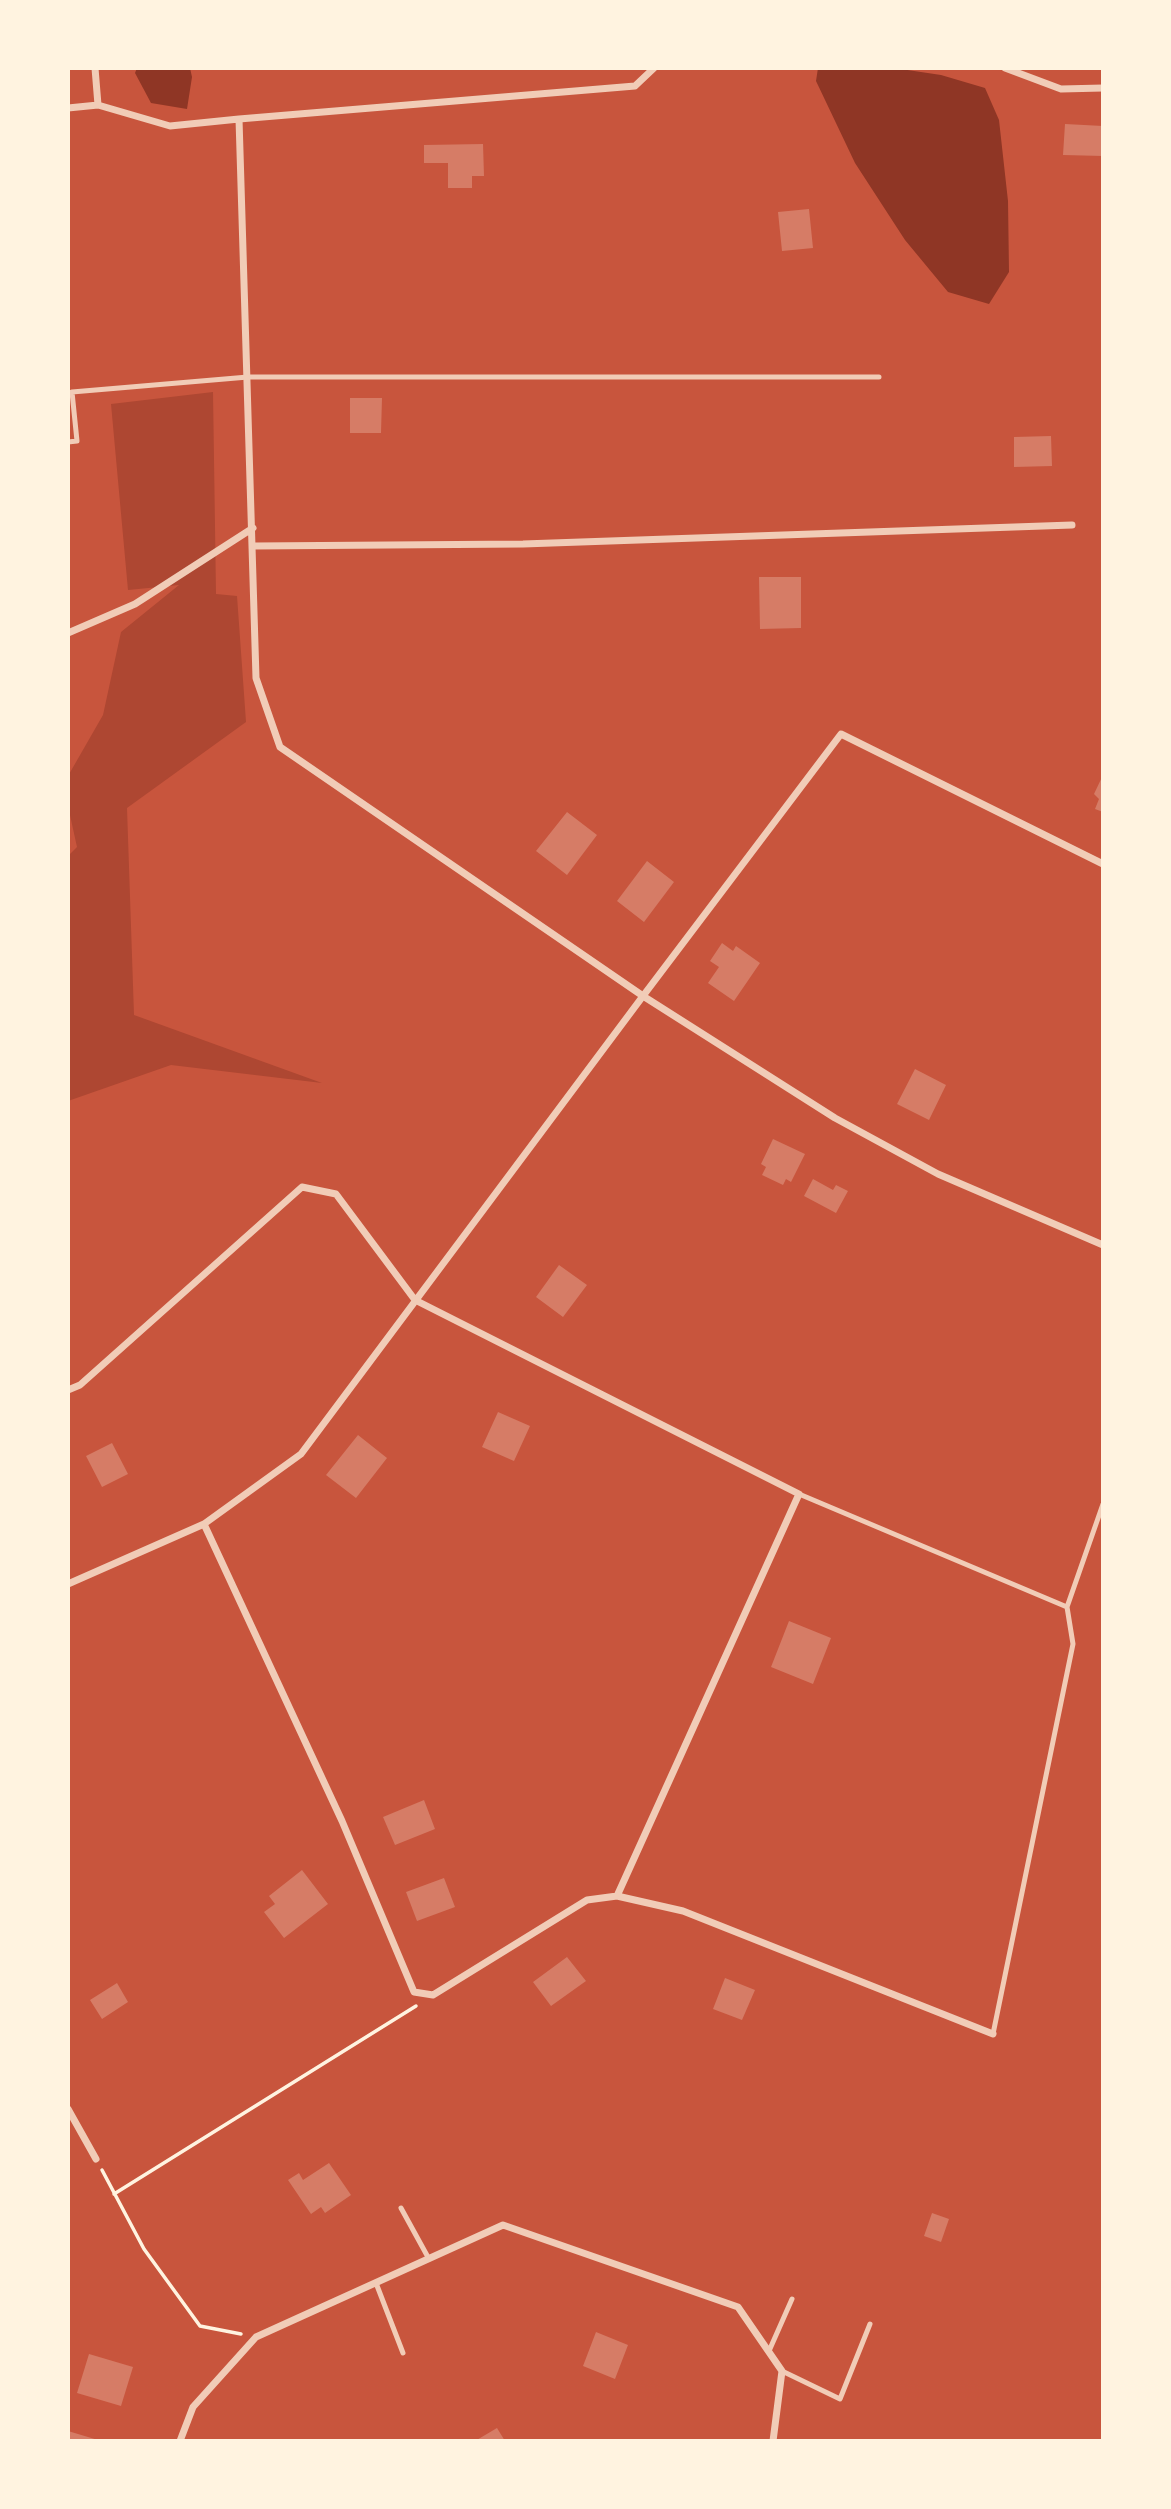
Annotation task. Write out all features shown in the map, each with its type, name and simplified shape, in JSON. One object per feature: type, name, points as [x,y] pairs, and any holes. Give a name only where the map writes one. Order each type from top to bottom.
[{"type":"street","points":[[95,68],[98,105]]},
{"type":"street","points":[[68,108],[98,105],[170,126],[635,86],[654,68]]},
{"type":"street","points":[[1005,68],[1061,89],[1103,88]]},
{"type":"street","points":[[239,120],[256,678],[280,747],[643,996],[869,1137],[937,1174],[1103,1245]]},
{"type":"street","points":[[254,546],[523,544],[1072,525]]},
{"type":"street","points":[[68,634],[135,604],[253,528]]},
{"type":"street","points":[[68,1584],[204,1524],[301,1454],[841,734],[1103,864]]},
{"type":"street","points":[[68,1390],[80,1385],[302,1186],[336,1194],[415,1300],[799,1494],[617,1896]]},
{"type":"street","points":[[204,1524],[342,1821],[414,1992],[433,1996],[587,1900],[617,1896],[683,1911],[993,2034]]},
{"type":"street","points":[[68,2109],[96,2159]]},
{"type":"street","points":[[180,2441],[193,2407],[256,2337],[503,2225],[738,2307],[782,2371],[773,2441]]},
{"type":"lane","points":[[68,442],[77,441],[72,392],[248,377],[879,377]]},
{"type":"lane","points":[[799,1494],[1067,1607]]},
{"type":"lane","points":[[993,2034],[1073,1644],[1067,1607],[1103,1504]]},
{"type":"lane","points":[[401,2208],[429,2259]]},
{"type":"lane","points":[[376,2283],[402,2353]]},
{"type":"lane","points":[[769,2351],[792,2299]]},
{"type":"lane","points":[[782,2371],[840,2399],[870,2324]]},
{"type":"path","points":[[114,2194],[433,1996]]},
{"type":"path","points":[[96,2159],[144,2249],[200,2326],[256,2337]]},
{"type":"shaded area","points":[[137,68],[190,68],[192,77],[187,109],[151,103],[135,73]]},
{"type":"shaded area","points":[[818,68],[894,68],[941,75],[985,88],[999,120],[1008,201],[1009,272],[989,304],[948,292],[905,240],[855,163],[816,81]]},
{"type":"shaded area","points":[[213,392],[216,594],[237,596],[246,722],[127,808],[134,1015],[322,1083],[171,1065],[68,1101],[68,856],[77,847],[68,806],[68,776],[103,715],[121,632],[179,585],[128,590],[111,404]]},
{"type":"building","points":[[1065,124],[1103,126],[1103,156],[1063,155]]},
{"type":"building","points":[[483,144],[484,176],[472,176],[472,188],[448,188],[448,163],[424,163],[424,145]]},
{"type":"building","points":[[809,209],[813,248],[782,251],[778,212]]},
{"type":"building","points":[[350,398],[382,398],[381,433],[350,433]]},
{"type":"building","points":[[1051,436],[1052,466],[1014,467],[1014,437]]},
{"type":"building","points":[[759,577],[801,577],[801,628],[760,629]]},
{"type":"building","points":[[1103,775],[1103,812],[1095,809],[1099,799],[1094,794]]},
{"type":"building","points":[[567,812],[597,835],[567,875],[536,851]]},
{"type":"building","points":[[647,861],[674,882],[644,922],[617,901]]},
{"type":"building","points":[[722,943],[733,951],[736,946],[760,963],[734,1001],[708,983],[719,967],[710,961]]},
{"type":"building","points":[[915,1069],[946,1085],[929,1120],[897,1104]]},
{"type":"building","points":[[773,1139],[805,1154],[791,1182],[786,1179],[783,1185],[762,1175],[766,1167],[761,1164]]},
{"type":"building","points":[[813,1179],[833,1190],[836,1185],[848,1191],[836,1213],[804,1196]]},
{"type":"building","points":[[559,1265],[587,1285],[563,1317],[536,1297]]},
{"type":"building","points":[[498,1412],[530,1426],[514,1461],[482,1447]]},
{"type":"building","points":[[358,1435],[387,1458],[356,1498],[326,1475]]},
{"type":"building","points":[[112,1443],[128,1474],[102,1487],[86,1456]]},
{"type":"building","points":[[789,1621],[831,1638],[813,1684],[771,1667]]},
{"type":"building","points":[[424,1800],[435,1829],[395,1845],[383,1817]]},
{"type":"building","points":[[302,1870],[328,1904],[284,1938],[264,1912],[275,1904],[269,1896]]},
{"type":"building","points":[[444,1878],[455,1907],[417,1921],[406,1892]]},
{"type":"building","points":[[567,1957],[586,1981],[551,2006],[533,1982]]},
{"type":"building","points":[[725,1978],[755,1990],[742,2020],[713,2009]]},
{"type":"building","points":[[117,1983],[128,2002],[102,2019],[90,2000]]},
{"type":"building","points":[[329,2163],[351,2195],[325,2213],[321,2207],[311,2214],[288,2180],[299,2173],[303,2180]]},
{"type":"building","points":[[932,2213],[949,2219],[941,2242],[924,2236]]},
{"type":"building","points":[[596,2332],[628,2345],[615,2379],[583,2366]]},
{"type":"building","points":[[89,2354],[133,2367],[121,2406],[77,2393]]},
{"type":"building","points":[[497,2428],[505,2441],[475,2441]]},
{"type":"building","points":[[68,2431],[98,2440],[98,2441],[68,2441]]}]
